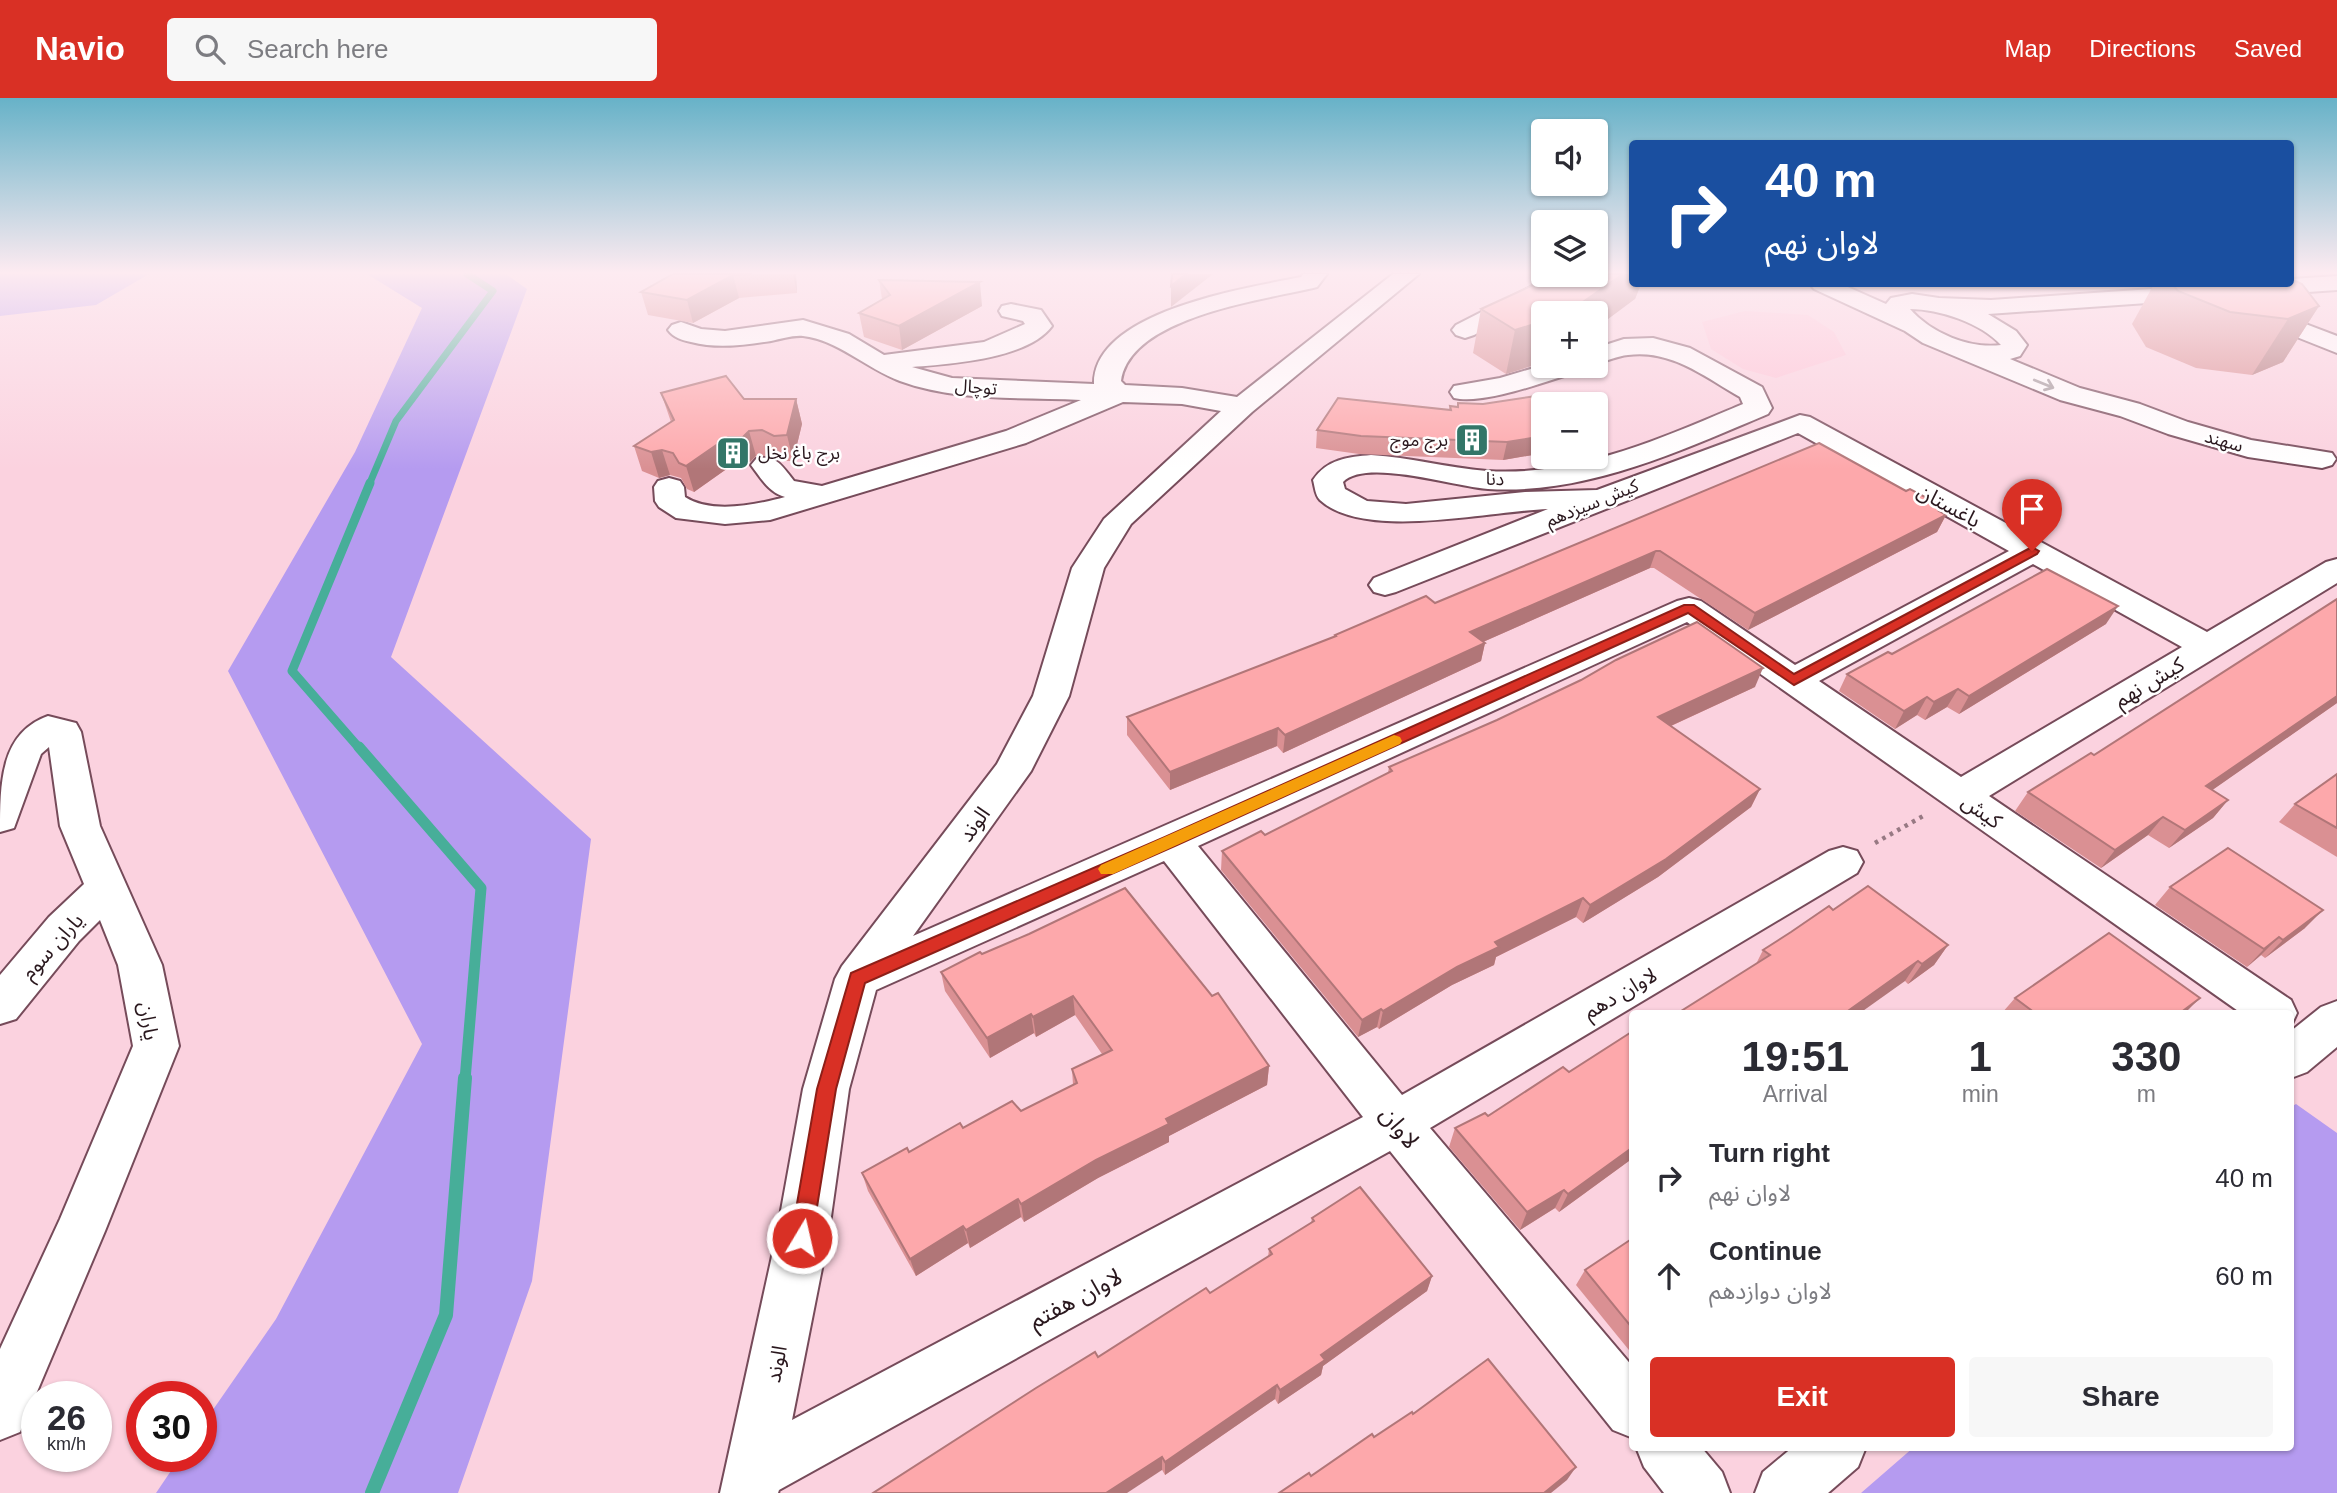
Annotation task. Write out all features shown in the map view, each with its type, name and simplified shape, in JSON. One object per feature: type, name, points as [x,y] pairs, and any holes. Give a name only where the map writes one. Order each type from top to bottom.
[{"type":"street","name":"توچال","points":[[840,339],[878,362],[910,376],[951,386],[1182,396],[1242,406]]},
{"type":"street","points":[[878,362],[932,358],[1020,339]]},
{"type":"street","points":[[669,487],[670,501],[687,512],[725,515],[769,511],[1016,436],[1118,394],[1107,383],[1111,363],[1135,339]]},
{"type":"street","name":"الوند","points":[[752,1482],[802,1238],[826,1089],[857,979],[1013,771],[1051,696],[1088,568],[1119,519],[1242,406],[1326,339]]},
{"type":"street","points":[[1948,339],[1959,347],[2000,354],[2011,351],[2014,345],[2009,339]]},
{"type":"street","name":"سهند","points":[[2013,339],[2101,388],[2130,410]]},
{"type":"street","name":"دنا","points":[[1601,499],[1525,501],[1406,513],[1360,510],[1331,494],[1328,480],[1339,470],[1362,465],[1390,466],[1489,480],[1566,476],[1659,449],[1758,408],[1752,393],[1681,353],[1644,346],[1624,347],[1608,352]]},
{"type":"street","name":"سهند","points":[[1959,347],[2070,394],[2130,410],[2178,428],[2248,449],[2332,460]]},
{"type":"street","points":[[1464,392],[1531,377]]},
{"type":"street","name":"کیش سیزدهم","points":[[1385,585],[1800,423]]},
{"type":"street","name":"باغستان","points":[[1800,423],[2208,647]]},
{"type":"street","points":[[766,465],[784,488],[823,495]]},
{"type":"street","points":[[1794,680],[2032,551]]},
{"type":"street","name":"کیش نهم","points":[[1959,795],[2337,569]]},
{"type":"street","name":"کیش","points":[[1171,841],[1689,608],[2271,1010]]},
{"type":"street","name":"یاران","points":[[0,818],[25,747],[48,729],[63,732],[80,826],[139,965],[156,1046],[80,1231],[0,1412]]},
{"type":"street","points":[[857,979],[1171,841]]},
{"type":"street","name":"لاوان","points":[[1171,841],[1396,1123],[1629,1405]]},
{"type":"street","name":"لاوان دهم","points":[[1396,1123],[1843,862]]},
{"type":"street","name":"یاران سوم","points":[[0,1006],[64,929],[106,888]]},
{"type":"street","name":"لاوان هفتم","points":[[752,1482],[1396,1123]]},
{"type":"street","points":[[1667,1451],[1701,1493]]},
{"type":"street","points":[[1784,1493],[1833,1451]]},
{"type":"path","points":[[1843,862],[1959,795]]},
{"type":"shaded area","points":[[408,339],[508,339],[391,657],[591,839],[532,1281],[458,1493],[156,1493],[170,1472],[217,1472],[217,1404],[276,1319],[422,1044],[228,671],[355,452]]},
{"type":"shaded area","points":[[1708,339],[1838,339],[1846,355],[1776,378],[1743,369],[1711,349]]},
{"type":"shaded area","points":[[2294,1105],[2337,1133],[2337,1493],[1861,1493],[1909,1451],[2294,1451]]},
{"type":"building","points":[[726,376],[744,399],[796,399],[787,435],[774,436],[762,430],[749,431],[743,437],[728,437],[686,466],[679,463],[673,453],[662,450],[651,452],[634,446],[674,420],[661,393]]},
{"type":"building","points":[[1531,397],[1531,438],[1507,442],[1361,436],[1317,430],[1338,398],[1451,410],[1450,406],[1458,407],[1458,403],[1483,404]]},
{"type":"building","points":[[1819,443],[1906,491],[1910,489],[1946,508],[1939,511],[1946,515],[1755,613],[1660,551],[1656,551],[1470,632],[1485,643],[1285,735],[1278,728],[1170,772],[1127,717],[1336,636],[1426,596],[1435,603]]},
{"type":"building","points":[[2047,569],[2118,606],[1969,696],[1958,689],[1934,702],[1927,697],[1904,711],[1847,674],[1888,652],[1892,654]]},
{"type":"building","points":[[2337,599],[2337,696],[2206,786],[2228,800],[2185,830],[2163,817],[2115,850],[2028,792],[2091,753],[2094,755]]},
{"type":"building","points":[[1697,622],[1763,668],[1658,717],[1760,789],[1666,859],[1590,905],[1583,898],[1495,942],[1499,947],[1457,967],[1383,1011],[1381,1009],[1362,1020],[1222,851],[1261,831],[1265,835],[1392,771],[1389,767],[1497,720]]},
{"type":"building","points":[[2337,774],[2337,828],[2295,804]]},
{"type":"building","points":[[2228,848],[2323,910],[2283,940],[2279,937],[2264,949],[2170,887]]},
{"type":"building","points":[[1868,886],[1948,945],[1922,964],[1918,961],[1849,1010],[1683,1010],[1770,955],[1763,950],[1829,906],[1833,910]]},
{"type":"building","points":[[1125,888],[1212,996],[1218,993],[1269,1066],[1166,1119],[1169,1124],[1096,1160],[1021,1204],[1018,1199],[966,1230],[963,1226],[910,1259],[862,1173],[907,1148],[909,1152],[960,1123],[963,1128],[1012,1101],[1021,1111],[1077,1083],[1072,1069],[1112,1050],[1073,996],[1033,1017],[1031,1014],[987,1038],[941,972]]},
{"type":"building","points":[[2109,933],[2200,998],[2184,1010],[2031,1010],[2015,998]]},
{"type":"building","points":[[1629,1034],[1629,1150],[1568,1194],[1564,1190],[1527,1212],[1455,1128],[1485,1113],[1488,1116],[1563,1067],[1569,1072]]},
{"type":"building","points":[[1360,1187],[1432,1276],[1321,1355],[1325,1360],[1280,1390],[1277,1385],[1165,1462],[1162,1457],[1106,1493],[873,1493],[1095,1352],[1098,1357],[1206,1288],[1210,1293],[1272,1254],[1269,1249],[1314,1221],[1312,1218]]},
{"type":"building","points":[[1629,1241],[1629,1324],[1585,1270]]},
{"type":"building","points":[[1488,1359],[1576,1467],[1544,1493],[1279,1493],[1309,1473],[1311,1476],[1372,1434],[1374,1437],[1412,1412],[1413,1414]]},
{"type":"waterway","points":[[369,485],[396,421],[457,339]]},
{"type":"waterway","points":[[360,749],[292,671],[370,483]]},
{"type":"waterway","points":[[359,747],[481,888],[465,1080]]},
{"type":"waterway","points":[[372,1493],[446,1315],[465,1078]]},
{"type":"slow traffic","points":[[1107,869],[1394,741]]},
{"type":"place","name":"برج موج","points":[[1472,440]]},
{"type":"place","name":"برج باغ نخل","points":[[733,453]]},
{"type":"route","points":[[802,1238],[826,1089],[857,979],[1689,608],[1794,680],[2032,551]]}]
